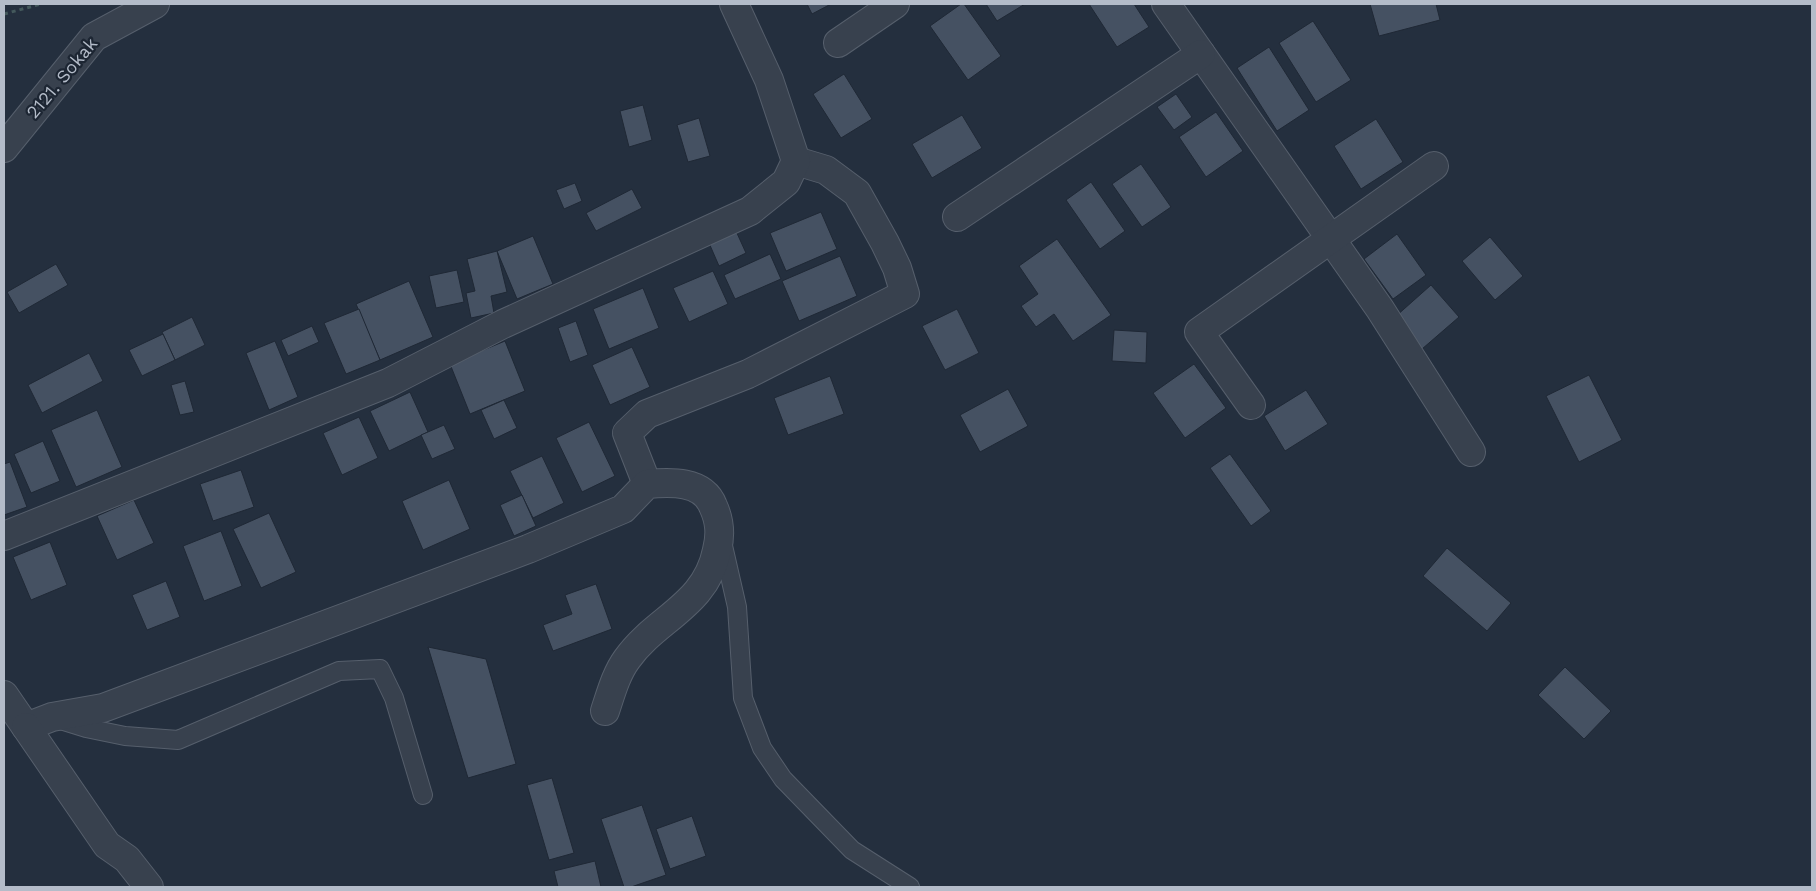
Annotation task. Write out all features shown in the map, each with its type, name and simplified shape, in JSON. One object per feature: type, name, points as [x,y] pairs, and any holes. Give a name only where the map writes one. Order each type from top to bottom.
[{"type":"street","name":"2121. Sokak","points":[[4,148],[94,37],[155,4]]},
{"type":"street","points":[[4,536],[388,383],[503,324],[750,211],[786,182],[796,161],[769,80],[734,4]]},
{"type":"street","points":[[838,43],[895,4]]},
{"type":"street","points":[[1166,4],[1380,309],[1471,452]]},
{"type":"street","points":[[957,217],[1201,54]]},
{"type":"street","points":[[646,484],[627,433],[647,414],[748,374],[905,294],[897,268],[886,243],[857,194],[826,170],[796,161]]},
{"type":"street","points":[[1251,405],[1199,332],[1434,166]]},
{"type":"street","points":[[26,727],[52,717],[103,708],[528,549],[622,509],[646,484],[683,483],[699,489],[711,500],[717,515],[721,534],[708,578],[682,609],[628,657],[618,673],[605,711]]},
{"type":"street","points":[[4,696],[107,844],[127,859],[149,887]]},
{"type":"lane","points":[[721,534],[737,607],[743,698],[762,748],[783,779],[852,850],[910,887]]},
{"type":"lane","points":[[52,717],[86,728],[125,736],[178,740],[339,671],[380,669],[394,698],[423,795]]},
{"type":"path","points":[[4,14],[41,4]]},
{"type":"building","points":[[807,4],[831,4],[812,14]]},
{"type":"building","points":[[961,4],[964,4],[1001,56],[968,80],[930,26]]},
{"type":"building","points":[[986,4],[1025,4],[997,21]]},
{"type":"building","points":[[1089,4],[1134,4],[1149,27],[1117,47]]},
{"type":"building","points":[[1370,4],[1436,4],[1440,20],[1379,36]]},
{"type":"building","points":[[1313,21],[1351,80],[1316,102],[1279,43]]},
{"type":"building","points":[[1269,47],[1309,110],[1277,131],[1237,68]]},
{"type":"building","points":[[844,74],[872,119],[841,138],[813,94]]},
{"type":"building","points":[[1176,94],[1192,117],[1174,130],[1157,107]]},
{"type":"building","points":[[643,105],[652,140],[629,147],[620,111]]},
{"type":"building","points":[[1216,112],[1243,151],[1206,177],[1179,137]]},
{"type":"building","points":[[962,115],[982,148],[932,178],[912,144]]},
{"type":"building","points":[[699,118],[710,156],[688,162],[677,125]]},
{"type":"building","points":[[1376,119],[1403,162],[1361,189],[1334,146]]},
{"type":"building","points":[[1141,164],[1171,207],[1142,227],[1112,184]]},
{"type":"building","points":[[1091,182],[1125,231],[1100,249],[1066,200]]},
{"type":"building","points":[[575,183],[582,201],[564,209],[556,190]]},
{"type":"building","points":[[632,189],[642,208],[596,231],[586,213]]},
{"type":"building","points":[[821,212],[837,249],[786,271],[770,233]]},
{"type":"building","points":[[736,231],[746,253],[719,266],[709,243]]},
{"type":"building","points":[[1397,234],[1426,275],[1393,299],[1364,259]]},
{"type":"building","points":[[533,236],[553,284],[517,299],[497,251]]},
{"type":"building","points":[[1490,237],[1523,276],[1495,300],[1462,261]]},
{"type":"building","points":[[1057,239],[1111,315],[1073,341],[1054,314],[1036,327],[1021,306],[1038,294],[1019,266]]},
{"type":"building","points":[[497,251],[507,292],[491,296],[494,313],[471,318],[466,293],[475,291],[467,259]]},
{"type":"building","points":[[770,254],[781,279],[735,299],[724,275]]},
{"type":"building","points":[[840,256],[857,296],[799,321],[782,281]]},
{"type":"building","points":[[56,264],[68,285],[19,313],[7,292]]},
{"type":"building","points":[[457,270],[464,302],[436,308],[429,276]]},
{"type":"building","points":[[713,271],[728,304],[689,322],[673,288]]},
{"type":"building","points":[[409,281],[433,337],[380,360],[356,304]]},
{"type":"building","points":[[1431,285],[1459,317],[1422,349],[1395,317]]},
{"type":"building","points":[[643,288],[659,328],[609,349],[593,309]]},
{"type":"building","points":[[359,309],[380,360],[346,374],[324,323]]},
{"type":"building","points":[[957,309],[979,353],[945,370],[922,326]]},
{"type":"building","points":[[192,317],[205,345],[175,360],[162,332]]},
{"type":"building","points":[[576,321],[588,355],[570,362],[558,328]]},
{"type":"building","points":[[312,326],[319,342],[288,356],[281,340]]},
{"type":"building","points":[[1114,330],[1147,332],[1146,363],[1112,361]]},
{"type":"building","points":[[163,334],[175,360],[142,376],[129,350]]},
{"type":"building","points":[[275,341],[298,397],[269,410],[246,353]]},
{"type":"building","points":[[505,341],[525,391],[470,414],[450,364]]},
{"type":"building","points":[[632,347],[650,387],[610,405],[592,365]]},
{"type":"building","points":[[89,353],[103,381],[42,413],[28,385]]},
{"type":"building","points":[[1194,364],[1226,408],[1185,438],[1153,393]]},
{"type":"building","points":[[1589,375],[1622,440],[1579,462],[1546,396]]},
{"type":"building","points":[[830,376],[844,414],[788,435],[774,398]]},
{"type":"building","points":[[185,381],[194,412],[180,415],[171,385]]},
{"type":"building","points":[[1008,389],[1028,426],[980,452],[960,415]]},
{"type":"building","points":[[1306,390],[1328,424],[1285,451],[1264,416]]},
{"type":"building","points":[[410,392],[428,432],[389,451],[370,411]]},
{"type":"building","points":[[504,400],[517,428],[494,439],[481,410]]},
{"type":"building","points":[[97,410],[122,467],[76,487],[51,430]]},
{"type":"building","points":[[359,417],[378,458],[342,475],[323,433]]},
{"type":"building","points":[[589,422],[615,476],[582,492],[556,438]]},
{"type":"building","points":[[444,425],[455,449],[432,459],[421,435]]},
{"type":"building","points":[[43,441],[60,481],[31,493],[14,454]]},
{"type":"building","points":[[1230,454],[1271,511],[1251,526],[1210,468]]},
{"type":"building","points":[[542,456],[564,503],[533,518],[510,471]]},
{"type":"building","points":[[10,462],[27,507],[4,515],[4,464]]},
{"type":"building","points":[[241,470],[254,507],[213,521],[200,484]]},
{"type":"building","points":[[449,480],[470,529],[423,550],[402,501]]},
{"type":"building","points":[[522,495],[536,526],[514,536],[500,505]]},
{"type":"building","points":[[134,500],[154,543],[117,560],[97,516]]},
{"type":"building","points":[[269,513],[296,572],[261,588],[233,529]]},
{"type":"building","points":[[221,531],[242,586],[204,601],[183,546]]},
{"type":"building","points":[[50,542],[67,585],[31,600],[13,557]]},
{"type":"building","points":[[1447,548],[1511,603],[1487,631],[1423,576]]},
{"type":"building","points":[[166,581],[180,617],[147,630],[132,595]]},
{"type":"building","points":[[596,584],[612,629],[553,651],[543,625],[572,614],[565,595]]},
{"type":"building","points":[[428,647],[486,659],[516,764],[468,778]]},
{"type":"building","points":[[1565,667],[1611,711],[1584,739],[1538,695]]},
{"type":"building","points":[[552,778],[574,853],[549,860],[527,785]]},
{"type":"building","points":[[642,805],[666,875],[631,887],[624,887],[601,819]]},
{"type":"building","points":[[692,816],[706,856],[670,869],[656,829]]},
{"type":"building","points":[[595,861],[601,887],[558,887],[554,871]]}]
